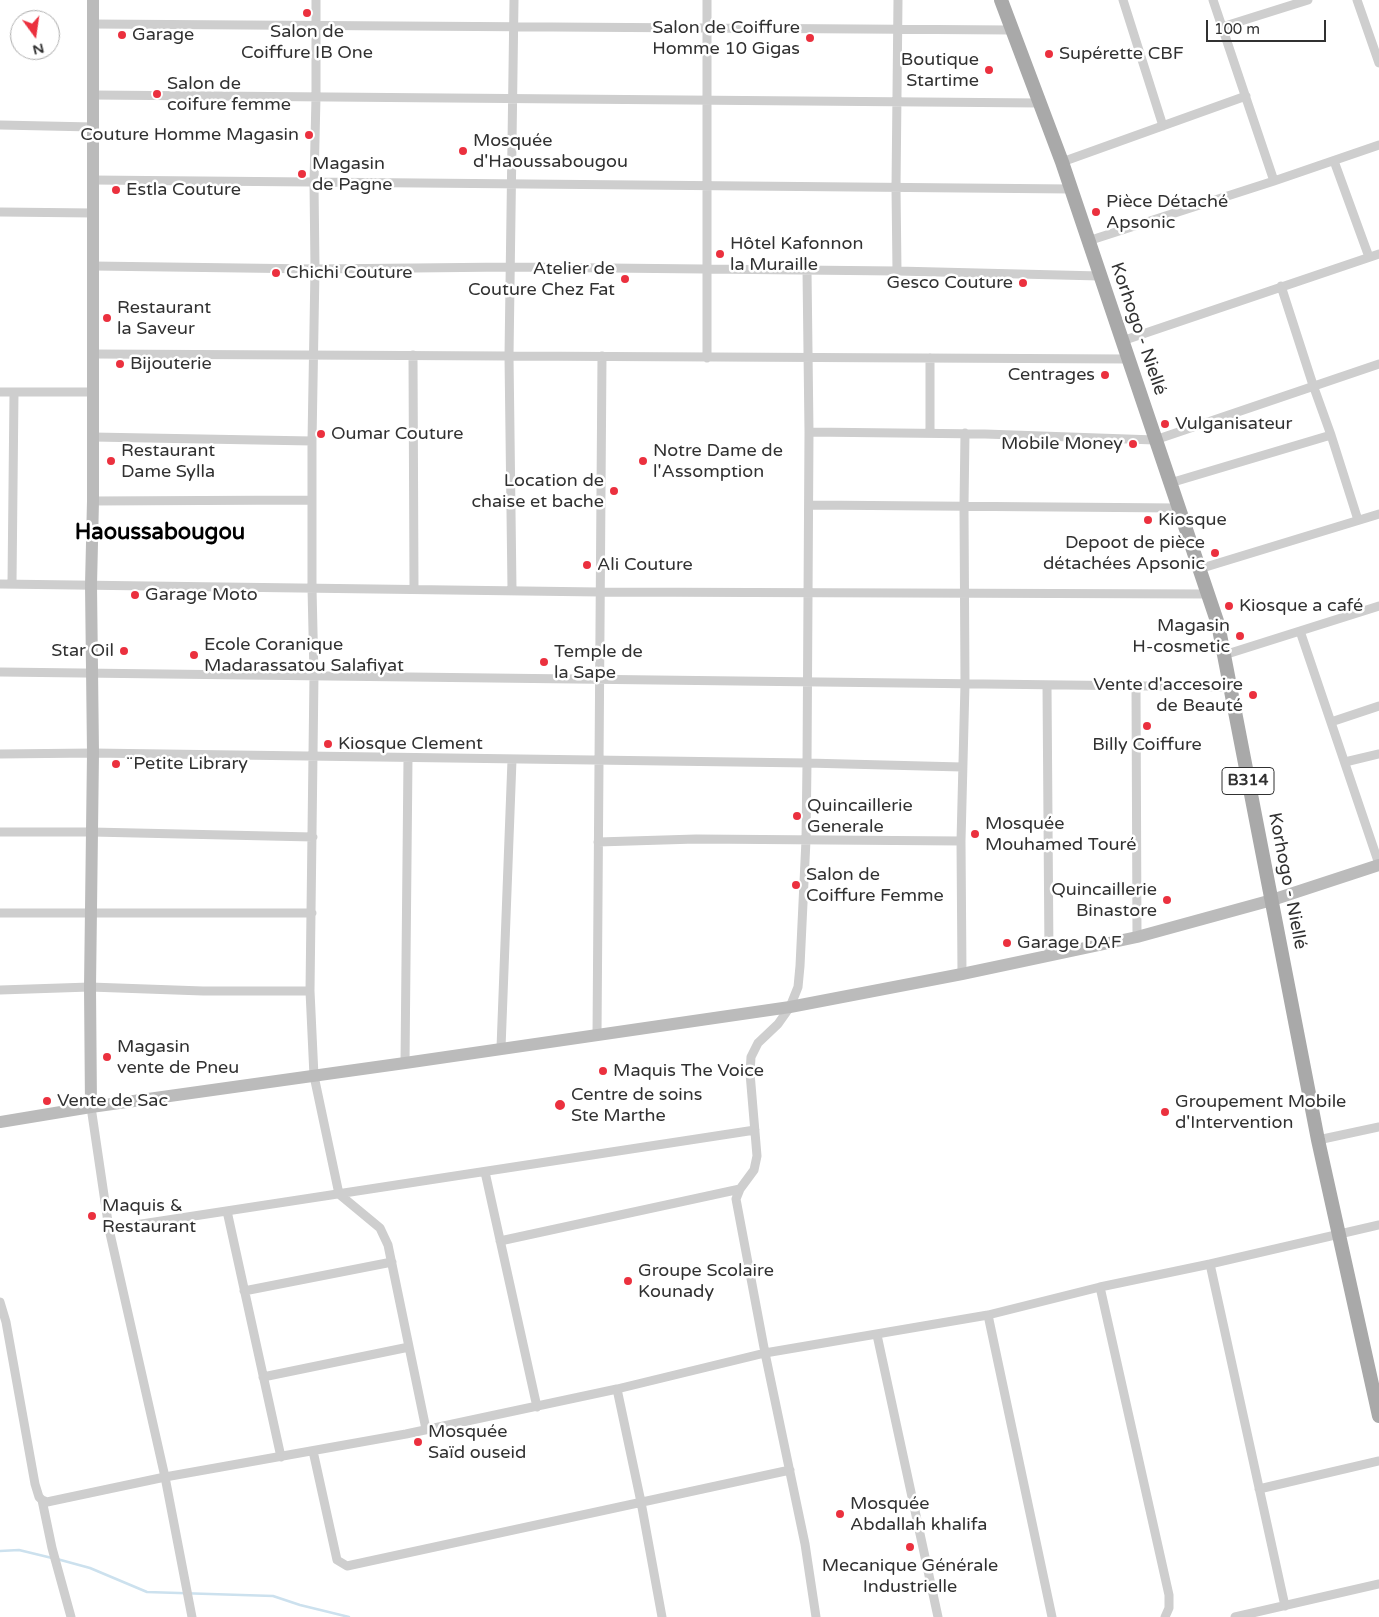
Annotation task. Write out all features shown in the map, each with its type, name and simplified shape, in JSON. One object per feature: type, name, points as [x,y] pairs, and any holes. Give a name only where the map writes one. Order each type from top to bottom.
[{"type":"main road","name":"B314","points":[[1004,1],[1012,30],[1062,162]]},
{"type":"main road","name":"Korhogo - Niellé","points":[[1062,162],[1218,624],[1318,1140],[1379,1416]]},
{"type":"street","points":[[93,0],[91,1107],[109,1229],[165,1477],[192,1615]]},
{"type":"street","points":[[316,0],[312,441],[314,675],[310,992],[314,1076],[339,1194],[380,1228],[388,1245],[426,1429]]},
{"type":"street","points":[[512,590],[509,356],[514,0]]},
{"type":"street","points":[[706,358],[707,0]]},
{"type":"street","points":[[897,271],[898,0]]},
{"type":"street","points":[[1123,0],[1163,126]]},
{"type":"street","points":[[1214,0],[1274,181]]},
{"type":"street","points":[[1222,27],[1308,0]]},
{"type":"street","points":[[1357,0],[1379,63]]},
{"type":"street","points":[[92,24],[1012,30]]},
{"type":"street","points":[[93,96],[1040,104]]},
{"type":"street","points":[[1062,162],[1246,96]]},
{"type":"street","points":[[0,125],[93,127]]},
{"type":"street","points":[[1088,241],[1379,145]]},
{"type":"street","points":[[1334,161],[1369,257]]},
{"type":"street","points":[[93,180],[1071,190]]},
{"type":"street","points":[[0,212],[94,213]]},
{"type":"street","points":[[1122,340],[1379,254]]},
{"type":"street","points":[[93,266],[315,269],[511,267],[897,271],[1100,276]]},
{"type":"street","points":[[807,271],[809,432],[807,763],[806,840],[798,987],[790,1007],[778,1024],[758,1043],[752,1057],[750,1072],[758,1156],[754,1170],[740,1189],[736,1199],[765,1353],[805,1544],[816,1617]]},
{"type":"street","points":[[1281,286],[1313,385],[1332,435],[1358,520]]},
{"type":"street","points":[[93,354],[1128,359]]},
{"type":"street","points":[[413,355],[414,589]]},
{"type":"street","points":[[596,1035],[602,356]]},
{"type":"street","points":[[930,358],[930,433]]},
{"type":"street","points":[[809,432],[930,433],[1155,440],[1379,364]]},
{"type":"street","points":[[0,392],[93,392]]},
{"type":"street","points":[[12,583],[14,392]]},
{"type":"street","points":[[962,974],[961,841],[965,684],[965,434]]},
{"type":"street","points":[[1170,483],[1332,435]]},
{"type":"street","points":[[92,437],[312,441]]},
{"type":"street","points":[[93,501],[312,500]]},
{"type":"street","points":[[809,505],[1178,508]]},
{"type":"street","points":[[1199,569],[1379,514]]},
{"type":"street","points":[[0,584],[599,592],[1207,594]]},
{"type":"street","points":[[1224,655],[1379,606]]},
{"type":"street","points":[[0,1122],[91,1107],[790,1007],[962,974],[1137,937],[1272,900],[1379,864],[1300,631]]},
{"type":"street","points":[[0,672],[1230,687]]},
{"type":"street","points":[[1047,686],[1050,956]]},
{"type":"street","points":[[1136,686],[1137,937]]},
{"type":"street","points":[[1331,722],[1379,706]]},
{"type":"street","points":[[0,754],[93,753],[807,763],[962,767]]},
{"type":"street","points":[[1345,762],[1379,754]]},
{"type":"street","points":[[406,1063],[408,758]]},
{"type":"street","points":[[501,1048],[512,760]]},
{"type":"street","points":[[0,832],[313,837]]},
{"type":"street","points":[[598,842],[696,840],[961,841]]},
{"type":"street","points":[[0,913],[312,913]]},
{"type":"street","points":[[0,990],[90,988],[310,992]]},
{"type":"street","points":[[1318,1140],[1379,1126]]},
{"type":"street","points":[[109,1229],[755,1130]]},
{"type":"street","points":[[485,1172],[537,1406]]},
{"type":"street","points":[[500,1241],[740,1189]]},
{"type":"street","points":[[227,1211],[281,1457]]},
{"type":"street","points":[[42,1500],[47,1502],[165,1477],[426,1429],[617,1389],[765,1353],[988,1315],[1100,1287],[1379,1225]]},
{"type":"street","points":[[244,1291],[392,1262]]},
{"type":"street","points":[[1210,1264],[1285,1606]]},
{"type":"street","points":[[1100,1287],[1169,1595],[1169,1608],[1165,1617]]},
{"type":"street","points":[[0,1302],[35,1484],[42,1500],[52,1548],[71,1617]]},
{"type":"street","points":[[988,1315],[1052,1617]]},
{"type":"street","points":[[878,1335],[938,1617]]},
{"type":"street","points":[[263,1377],[409,1346]]},
{"type":"street","points":[[617,1389],[641,1502],[662,1617]]},
{"type":"street","points":[[313,1451],[337,1560],[347,1566],[790,1470]]},
{"type":"street","points":[[1259,1489],[1379,1461]]},
{"type":"street","points":[[1235,1617],[1379,1584]]},
{"type":"waterway","points":[[0,1551],[19,1550],[52,1558]]},
{"type":"waterway","points":[[57,1559],[90,1568],[147,1592],[273,1596],[349,1617]]},
{"type":"place","name":"Salon de Coiffure IB One","points":[[307,13]]},
{"type":"place","name":"Garage","points":[[122,35]]},
{"type":"place","name":"Salon de Coiffure Homme 10 Gigas","points":[[810,38]]},
{"type":"place","name":"Supérette CBF","points":[[1049,54]]},
{"type":"place","name":"Boutique Startime","points":[[989,70]]},
{"type":"place","name":"Salon de coifure femme","points":[[157,94]]},
{"type":"place","name":"Couture Homme Magasin","points":[[309,135]]},
{"type":"place","name":"Mosquée d'Haoussabougou","points":[[463,151]]},
{"type":"place","name":"Magasin de Pagne","points":[[302,174]]},
{"type":"place","name":"Estla Couture","points":[[116,190]]},
{"type":"place","name":"Pièce Détaché Apsonic","points":[[1096,212]]},
{"type":"place","name":"Hôtel Kafonnon la Muraille","points":[[720,254]]},
{"type":"place","name":"Chichi Couture","points":[[276,273]]},
{"type":"place","name":"Atelier de Couture Chez Fat","points":[[625,279]]},
{"type":"place","name":"Gesco Couture","points":[[1023,283]]},
{"type":"place","name":"Restaurant la Saveur","points":[[107,318]]},
{"type":"place","name":"Bijouterie","points":[[120,364]]},
{"type":"place","name":"Centrages","points":[[1105,375]]},
{"type":"place","name":"Vulganisateur","points":[[1165,424]]},
{"type":"place","name":"Oumar Couture","points":[[321,434]]},
{"type":"place","name":"Mobile Money","points":[[1133,444]]},
{"type":"place","name":"Restaurant Dame Sylla","points":[[111,461]]},
{"type":"place","name":"Notre Dame de l'Assomption","points":[[643,461]]},
{"type":"place","name":"Location de chaise et bache","points":[[614,491]]},
{"type":"place","name":"Kiosque","points":[[1148,520]]},
{"type":"place","name":"Depoot de pièce détachées Apsonic","points":[[1215,553]]},
{"type":"place","name":"Ali Couture","points":[[587,565]]},
{"type":"place","name":"Garage Moto","points":[[135,595]]},
{"type":"place","name":"Kiosque a café","points":[[1229,606]]},
{"type":"place","name":"Magasin H-cosmetic","points":[[1240,636]]},
{"type":"place","name":"Star Oil","points":[[124,651]]},
{"type":"place","name":"Ecole Coranique Madarassatou Salafiyat","points":[[194,655]]},
{"type":"place","name":"Temple de la Sape","points":[[544,662]]},
{"type":"place","name":"Vente d'accesoire de Beauté","points":[[1253,695]]},
{"type":"place","name":"Billy Coiffure","points":[[1147,726]]},
{"type":"place","name":"Kiosque Clement","points":[[328,744]]},
{"type":"place","name":"¨Petite Library","points":[[116,764]]},
{"type":"place","name":"Quincaillerie Generale","points":[[797,816]]},
{"type":"place","name":"Mosquée Mouhamed Touré","points":[[975,834]]},
{"type":"place","name":"Salon de Coiffure Femme","points":[[796,885]]},
{"type":"place","name":"Quincaillerie Binastore","points":[[1167,900]]},
{"type":"place","name":"Garage DAF","points":[[1007,943]]},
{"type":"place","name":"Magasin vente de Pneu","points":[[107,1057]]},
{"type":"place","name":"Maquis The Voice","points":[[603,1071]]},
{"type":"place","name":"Vente de Sac","points":[[47,1101]]},
{"type":"place","name":"Centre de soins Ste Marthe","points":[[560,1105]]},
{"type":"place","name":"Groupement Mobile d'Intervention","points":[[1165,1112]]},
{"type":"place","name":"Maquis & Restaurant","points":[[92,1216]]},
{"type":"place","name":"Groupe Scolaire Kounady","points":[[628,1281]]},
{"type":"place","name":"Mosquée Saïd ouseid","points":[[418,1442]]},
{"type":"place","name":"Mosquée Abdallah khalifa","points":[[840,1514]]},
{"type":"place","name":"Mecanique Générale Industrielle","points":[[910,1547]]},
{"type":"district","name":"Haoussabougou","points":[[160,533]]}]
